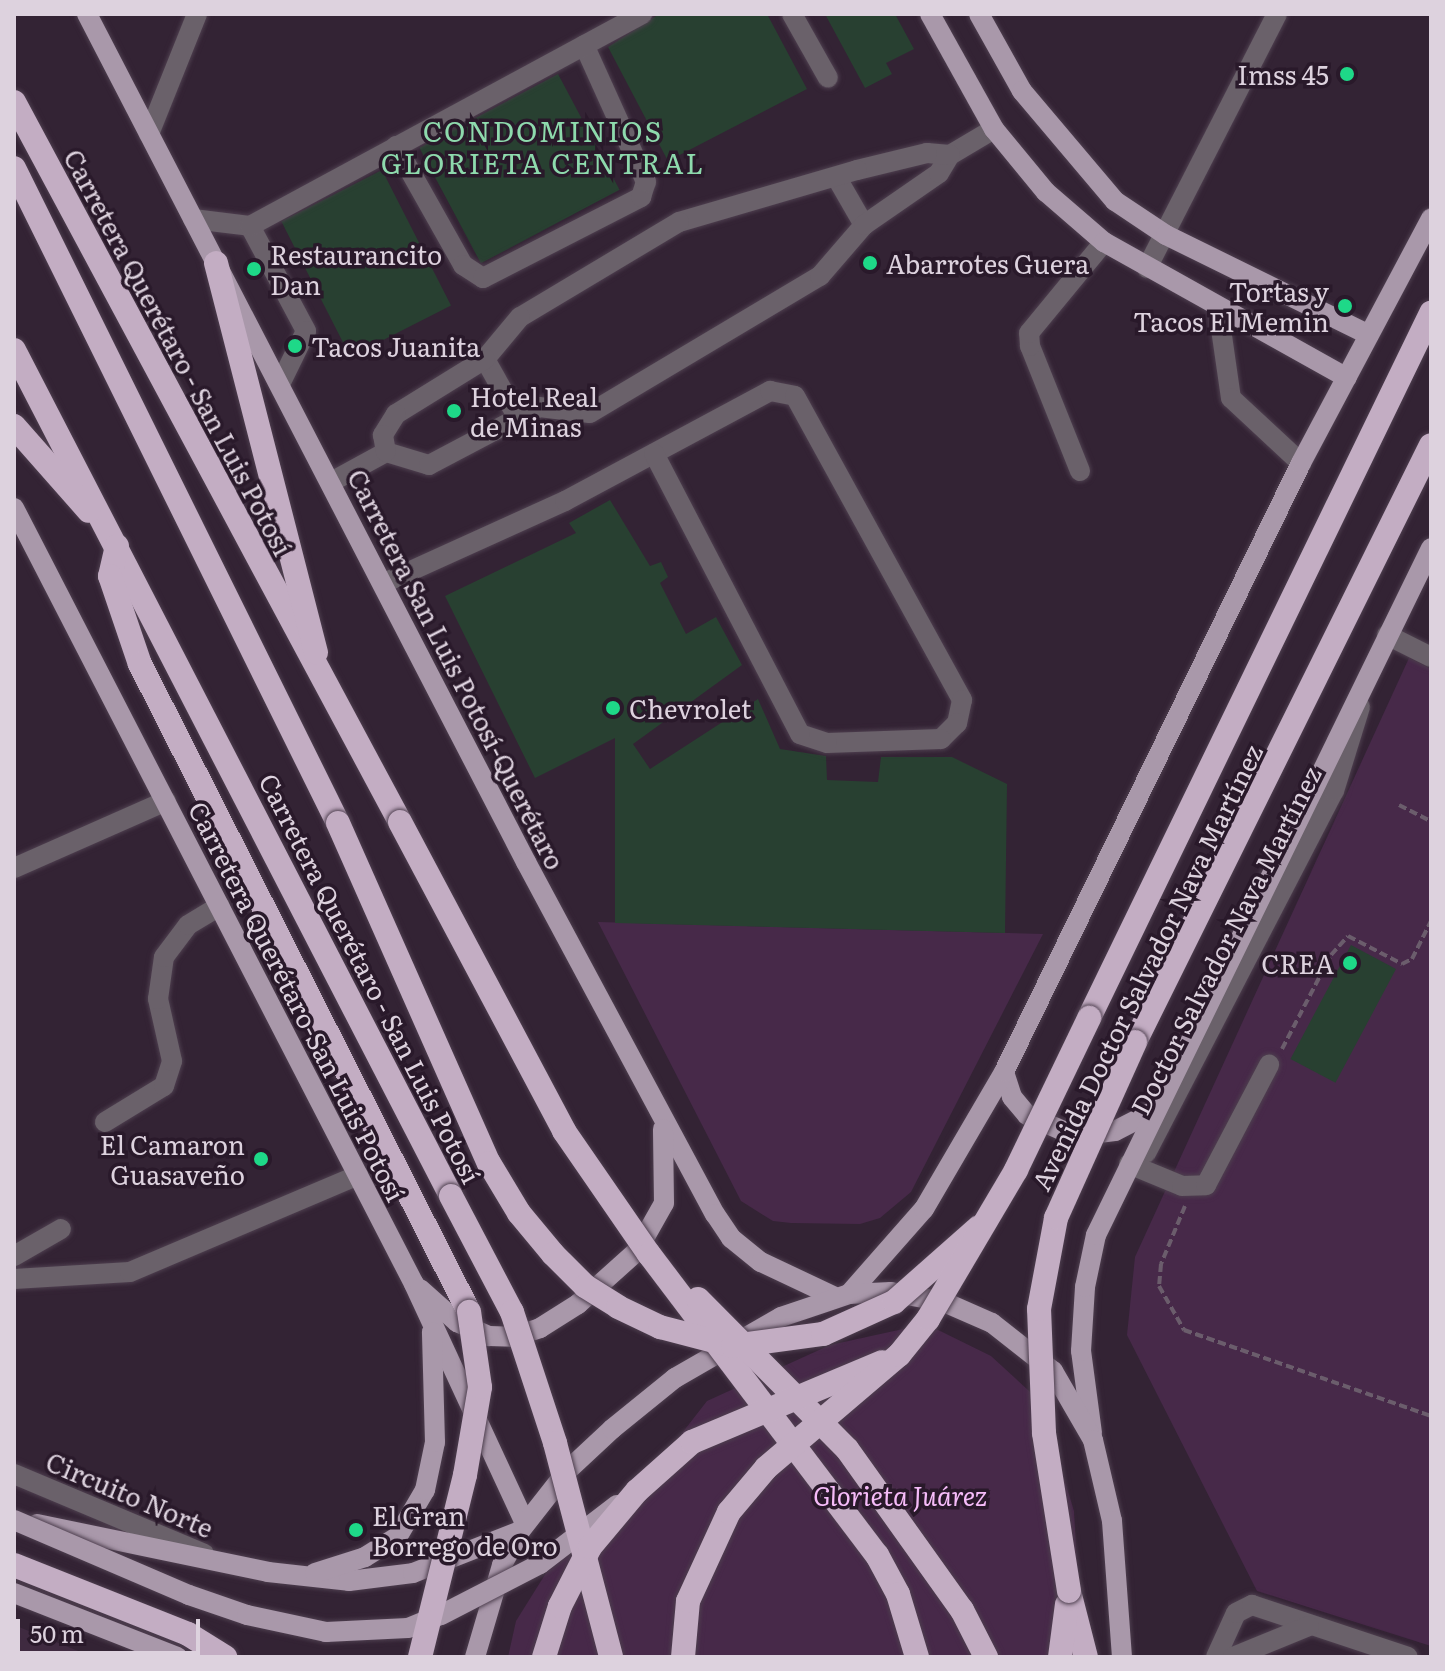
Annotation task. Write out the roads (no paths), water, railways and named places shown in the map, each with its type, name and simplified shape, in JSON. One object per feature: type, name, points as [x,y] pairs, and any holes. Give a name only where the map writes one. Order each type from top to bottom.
[{"type":"highway","name":"Carretera Querétaro - San Luis Potosí","points":[[14,102],[564,1131],[649,1254]]},
{"type":"highway","points":[[14,168],[338,823],[489,1163],[519,1213],[553,1254],[585,1286],[618,1307],[660,1327],[733,1346],[823,1334],[894,1302],[979,1227]]},
{"type":"highway","points":[[216,263],[326,690]]},
{"type":"highway","name":"Avenida Doctor Salvador Nava Martínez","points":[[683,1657],[688,1601],[729,1512],[766,1468],[899,1355],[928,1319],[979,1227],[1016,1170],[1431,313]]},
{"type":"highway","name":"Carretera Querétaro - San Luis Potosí","points":[[14,350],[512,1312],[555,1443],[611,1657]]},
{"type":"highway","points":[[14,426],[114,540],[110,576],[140,664],[469,1312],[480,1387],[465,1475],[420,1657]]},
{"type":"highway","name":"Avenida Doctor Salvador Nava Martínez","points":[[1069,1591],[1044,1433],[1039,1309],[1056,1218],[1135,1042],[1408,498],[1431,445]]},
{"type":"highway","points":[[1408,498],[1431,473]]},
{"type":"highway","points":[[649,1254],[877,1555],[898,1594],[917,1657]]},
{"type":"highway","points":[[649,1254],[751,1347],[847,1449],[954,1598],[986,1657]]},
{"type":"highway","points":[[544,1657],[574,1573],[637,1491],[692,1442],[731,1421],[899,1355]]},
{"type":"highway","points":[[14,1565],[188,1634],[225,1657]]},
{"type":"highway","points":[[1060,1657],[1069,1591]]},
{"type":"highway","points":[[1069,1591],[1086,1657]]},
{"type":"main road","name":"Carretera San Luis Potosí-Querétaro","points":[[87,14],[660,1111],[731,1238],[761,1262],[842,1295]]},
{"type":"main road","points":[[930,14],[994,129],[1046,192],[1104,242],[1347,378]]},
{"type":"main road","points":[[979,14],[1022,91],[1075,159],[1115,201],[1166,235],[1369,335]]},
{"type":"main road","points":[[842,1295],[924,1209],[1004,1072],[1301,463],[1431,218]]},
{"type":"main road","name":"Carretera Querétaro-San Luis Potosí","points":[[14,508],[414,1284],[523,1527]]},
{"type":"main road","points":[[1124,1653],[1112,1521],[1093,1440],[1081,1351],[1085,1287],[1096,1235],[1158,1115],[1431,548]]},
{"type":"main road","points":[[1004,1072],[1012,1097],[1027,1115],[1075,1136],[1115,1131],[1158,1115]]},
{"type":"main road","points":[[414,1284],[457,1322],[489,1336],[513,1337],[540,1328],[578,1304],[637,1251],[664,1203],[667,1149],[660,1111]]},
{"type":"main road","points":[[475,1657],[502,1565],[523,1527],[567,1471],[675,1378],[781,1317],[842,1295],[891,1292],[930,1299],[992,1323],[1053,1371],[1093,1440]]},
{"type":"main road","points":[[304,1577],[365,1557],[398,1536],[425,1490],[435,1442],[432,1324]]},
{"type":"main road","points":[[14,1520],[189,1595],[247,1615],[326,1632],[408,1628],[441,1615],[540,1564],[637,1491]]},
{"type":"main road","points":[[14,1520],[226,1563],[304,1577],[349,1581],[413,1573],[523,1527]]},
{"type":"main road","points":[[14,1593],[177,1657]]},
{"type":"street","points":[[149,134],[197,14]]},
{"type":"street","points":[[193,219],[250,226],[642,14]]},
{"type":"street","points":[[792,14],[828,78]]},
{"type":"street","points":[[1147,268],[1277,14]]},
{"type":"street","points":[[396,146],[463,265],[483,278],[641,197],[646,182],[584,45]]},
{"type":"street","points":[[333,481],[386,452],[429,465],[539,407],[590,413],[820,276],[864,225],[939,173],[950,155],[994,129]]},
{"type":"street","points":[[386,452],[383,435],[396,414],[485,359],[520,317],[679,222],[784,189],[838,180],[927,153],[950,155]]},
{"type":"street","points":[[838,180],[864,225]]},
{"type":"street","points":[[250,226],[306,331],[280,384]]},
{"type":"street","points":[[1080,471],[1029,333],[1104,242]]},
{"type":"street","points":[[1218,308],[1231,398],[1301,463]]},
{"type":"street","points":[[485,359],[518,418]]},
{"type":"street","points":[[384,583],[565,501],[770,391],[795,396],[962,700],[957,723],[941,739],[827,743],[800,734],[654,454]]},
{"type":"street","points":[[1387,635],[1431,657]]},
{"type":"street","points":[[14,868],[166,801]]},
{"type":"street","points":[[105,1122],[164,1086],[172,1061],[158,999],[164,957],[188,925],[220,906]]},
{"type":"street","points":[[1133,1166],[1182,1186],[1206,1185],[1274,1059]]},
{"type":"street","points":[[14,1279],[130,1272],[358,1175]]},
{"type":"street","points":[[14,1256],[61,1229]]},
{"type":"street","name":"Circuito Norte","points":[[14,1474],[226,1563]]},
{"type":"street","points":[[1216,1657],[1236,1613],[1252,1605],[1408,1657]]},
{"type":"street","points":[[1233,1657],[1309,1626]]},
{"type":"place","name":"Imss 45","points":[[1347,74]]},
{"type":"place","name":"Abarrotes Guera","points":[[870,263]]},
{"type":"place","name":"Restaurancito Dan","points":[[254,269]]},
{"type":"place","name":"Tortas y Tacos El Memin","points":[[1345,306]]},
{"type":"place","name":"Tacos Juanita","points":[[295,346]]},
{"type":"place","name":"Hotel Real de Minas","points":[[454,411]]},
{"type":"place","name":"Chevrolet","points":[[613,708]]},
{"type":"place","name":"CREA","points":[[1350,963]]},
{"type":"place","name":"El Camaron Guasaveño","points":[[261,1159]]},
{"type":"place","name":"El Gran Borrego de Oro","points":[[356,1530]]},
{"type":"district","name":"CONDOMINIOS GLORIETA CENTRAL","points":[[543,146]]},
{"type":"park label","name":"Glorieta Juárez","points":[[900,1495]]}]
